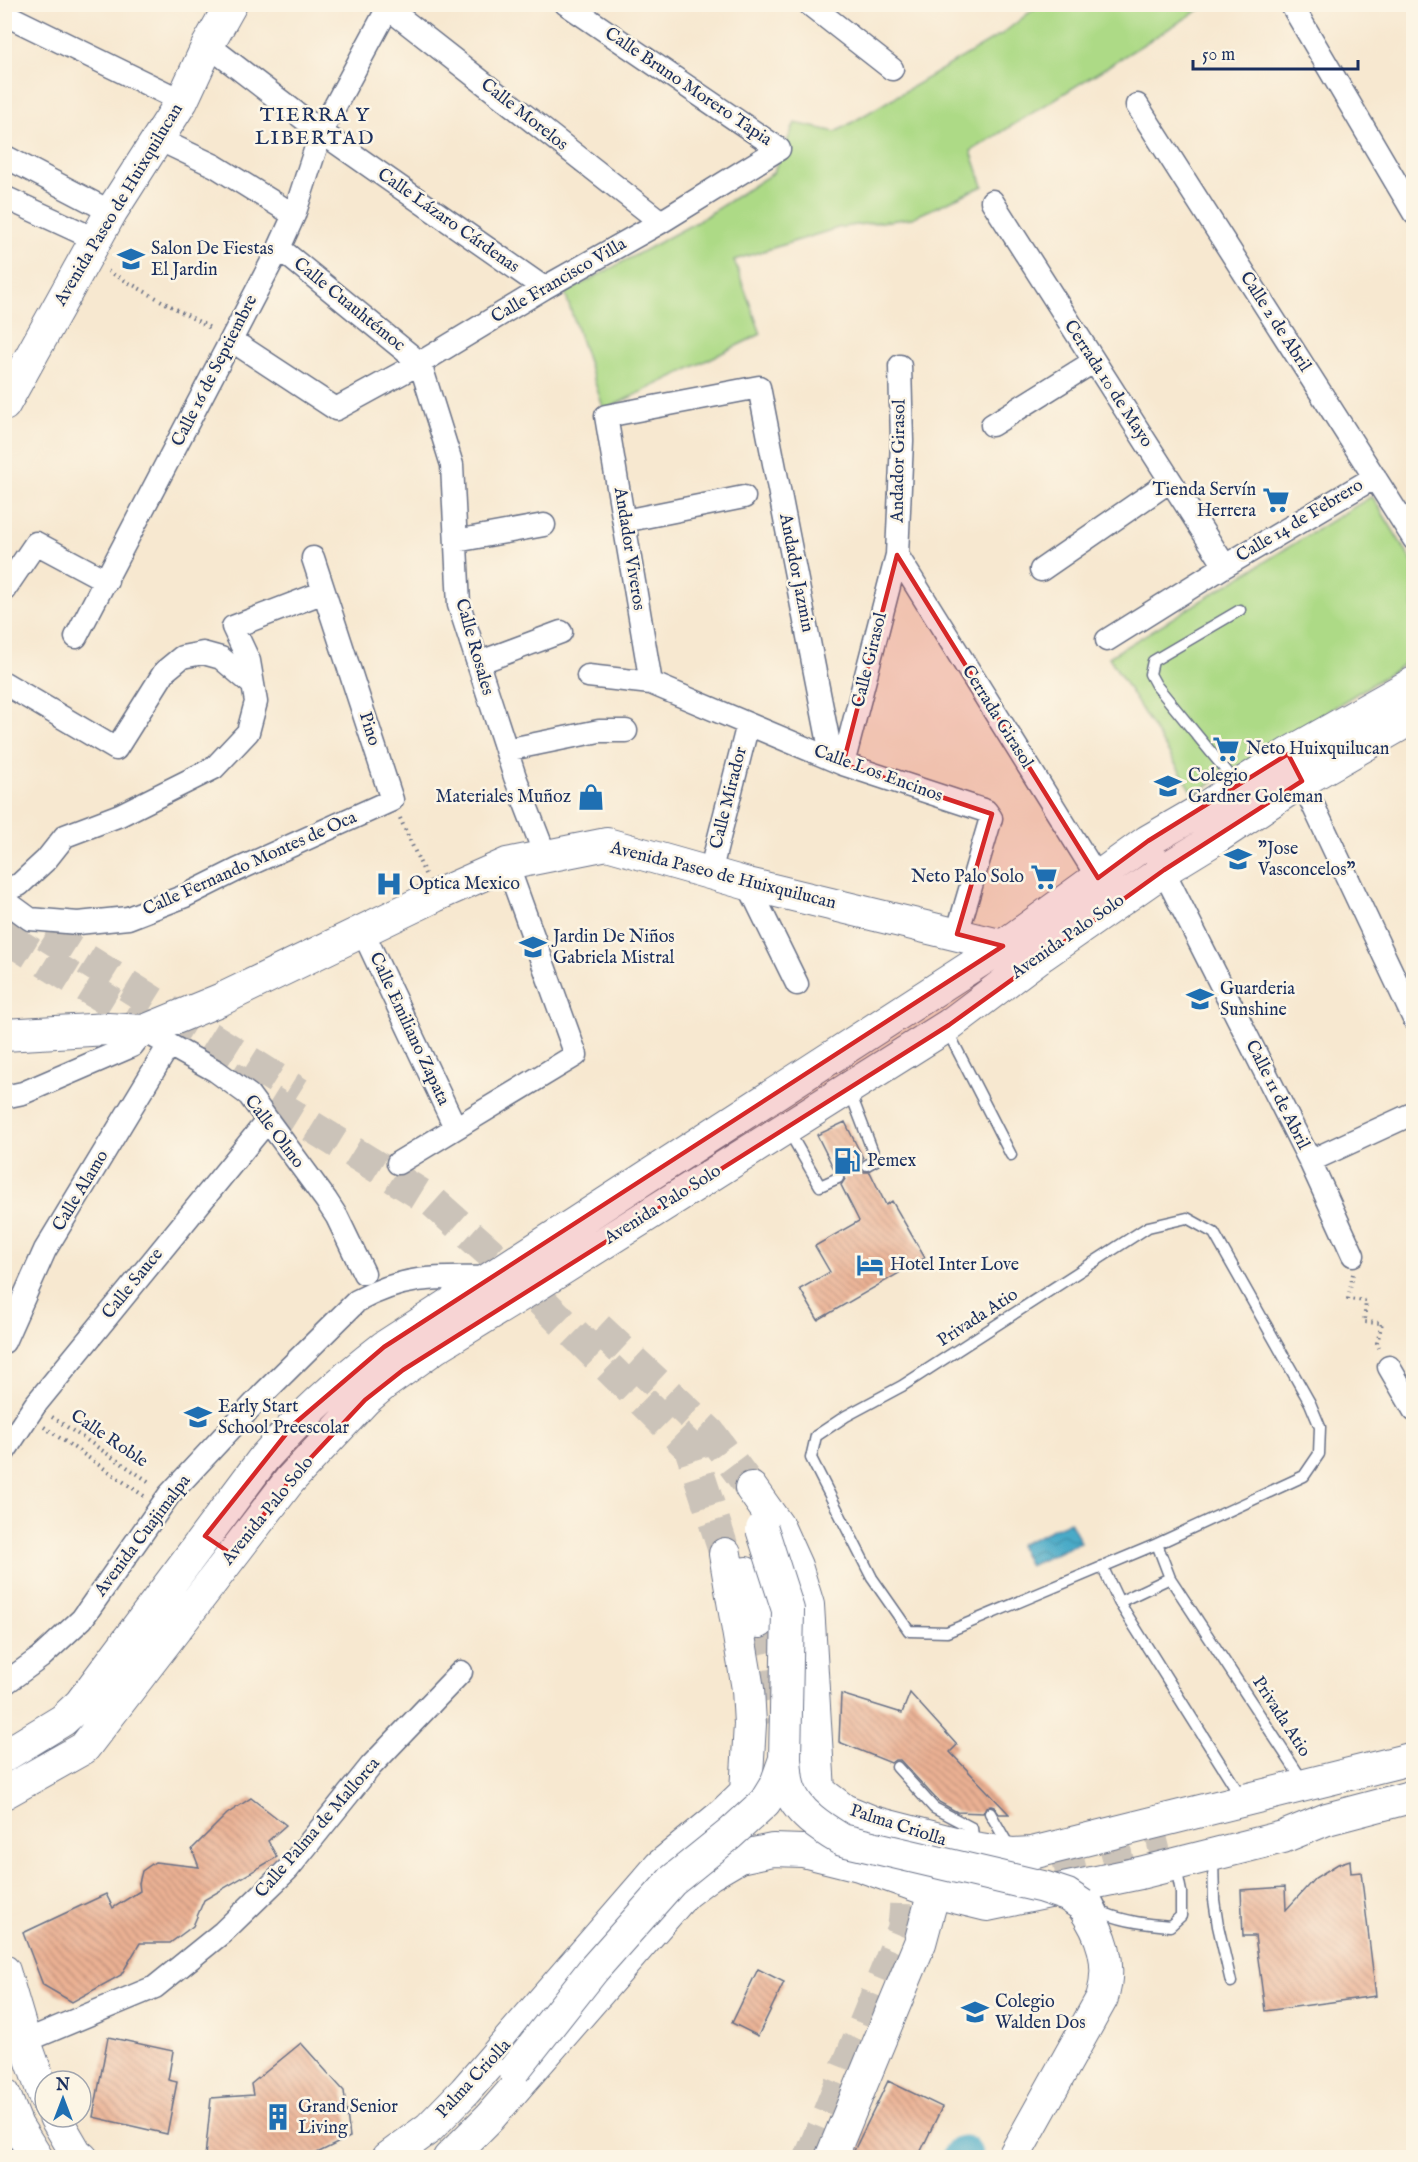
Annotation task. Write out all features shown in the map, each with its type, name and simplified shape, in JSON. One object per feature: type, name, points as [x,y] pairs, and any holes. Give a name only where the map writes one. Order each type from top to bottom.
[{"type":"main road","name":"Avenida Paseo de Huixquilucan","points":[[4,405],[89,249],[182,101],[208,45],[231,4]]},
{"type":"main road","name":"Avenida Palo Solo","points":[[4,1794],[84,1748],[290,1480],[365,1400],[384,1384],[436,1347],[945,1027],[1042,955],[1164,870],[1213,840],[1295,768],[1413,683]]},
{"type":"main road","name":"Avenida Palo Solo","points":[[4,1756],[63,1720],[80,1704],[264,1458],[294,1424],[341,1381],[384,1347],[1003,946],[1148,841],[1238,786],[1295,768],[1413,717]]},
{"type":"main road","name":"Avenida Paseo de Huixquilucan","points":[[4,1035],[108,1029],[156,1038],[222,999],[435,896],[507,864],[607,844],[748,884],[1042,955]]},
{"type":"main road","points":[[696,1144],[715,1173]]},
{"type":"main road","points":[[746,1792],[750,1724],[742,1542],[751,1488],[778,1526],[796,1566],[808,1605],[819,1791]]},
{"type":"main road","points":[[205,1536],[233,1555]]},
{"type":"main road","points":[[742,1542],[759,1622]]},
{"type":"main road","points":[[742,1542],[788,1611],[784,1759],[789,1788],[796,1801],[816,1824],[842,1840],[1032,1884],[1067,1895],[1082,1905],[1093,1920],[1104,1946],[1107,1963],[1107,1983],[1102,1998],[1013,2157]]},
{"type":"main road","name":"Palma Criolla","points":[[388,2157],[429,2128],[465,2091],[660,1866],[721,1816],[746,1792],[782,1784],[819,1791],[844,1810],[873,1822],[950,1843],[1013,1854],[1032,1853],[1413,1758]]},
{"type":"main road","points":[[491,2116],[514,2070],[593,1970],[672,1881],[765,1802],[776,1784],[784,1759]]},
{"type":"main road","name":"Palma Criolla","points":[[449,2157],[491,2116],[685,1893],[710,1874],[739,1857],[773,1850],[803,1851],[859,1865],[914,1885],[987,1905],[1089,1883],[1172,1853],[1213,1854],[1283,1837],[1327,1819],[1413,1796]]},
{"type":"main road","points":[[1172,1853],[1277,1817],[1327,1819]]},
{"type":"main road","points":[[831,2157],[920,1943],[914,1885],[950,1843]]},
{"type":"main road","points":[[636,1894],[636,1905],[640,1914],[655,1920],[666,1914]]},
{"type":"main road","points":[[4,1971],[15,2046],[33,2077]]},
{"type":"main road","points":[[4,2094],[17,2126],[38,2157]]},
{"type":"main road","points":[[62,2129],[76,2153],[82,2157]]},
{"type":"street","name":"Calle Bruno Morero Tapia","points":[[566,4],[779,148]]},
{"type":"street","points":[[809,4],[892,69]]},
{"type":"street","points":[[1292,4],[1413,213]]},
{"type":"street","name":"Calle 16 de Septiembre","points":[[76,637],[279,248],[294,214],[321,132],[389,6]]},
{"type":"street","name":"Calle Morelos","points":[[389,6],[661,222]]},
{"type":"street","points":[[4,14],[182,101]]},
{"type":"street","name":"Calle Lázaro Cárdenas","points":[[208,45],[321,132],[544,288]]},
{"type":"street","name":"Calle 2 de Abril","points":[[1137,105],[1413,539]]},
{"type":"street","points":[[158,139],[215,166],[294,214]]},
{"type":"street","name":"Calle Francisco Villa","points":[[231,339],[336,409],[420,363],[544,288],[661,222],[779,148]]},
{"type":"street","points":[[4,156],[111,212]]},
{"type":"street","points":[[4,197],[89,249]]},
{"type":"street","name":"Cerrada 10 de Mayo","points":[[992,201],[1225,566]]},
{"type":"street","name":"Calle Cuauhtémoc","points":[[279,248],[420,363]]},
{"type":"street","points":[[992,425],[1093,362]]},
{"type":"street","name":"Calle Rosales","points":[[420,363],[452,465],[459,604],[506,750],[544,855]]},
{"type":"street","name":"Andador Girasol","points":[[897,555],[902,441],[900,366]]},
{"type":"street","name":"Andador Jazmin","points":[[606,416],[759,387],[838,761]]},
{"type":"street","name":"Andador Viveros","points":[[606,416],[651,683]]},
{"type":"street","name":"Calle 14 de Febrero","points":[[1107,640],[1225,566],[1375,477]]},
{"type":"street","points":[[1041,570],[1170,481]]},
{"type":"street","points":[[624,521],[744,497]]},
{"type":"street","points":[[456,541],[544,525]]},
{"type":"street","points":[[4,590],[36,543],[107,581]]},
{"type":"street","name":"Calle Girasol","points":[[838,761],[897,555]]},
{"type":"street","name":"Cerrada Girasol","points":[[897,555],[1098,878]]},
{"type":"street","name":"Pino","points":[[313,558],[392,800]]},
{"type":"street","points":[[4,889],[19,885],[46,860],[64,836],[120,815],[214,768],[248,732],[255,702],[249,661],[233,627],[324,592]]},
{"type":"street","points":[[478,663],[561,632]]},
{"type":"street","points":[[4,683],[116,749],[165,671],[182,657],[203,653],[221,658],[253,685]]},
{"type":"street","name":"Calle Los Encinos","points":[[588,676],[651,683],[838,761],[986,811],[991,818],[957,934]]},
{"type":"street","name":"Calle Mirador","points":[[710,873],[748,724]]},
{"type":"street","points":[[506,750],[599,731],[626,731]]},
{"type":"street","points":[[1295,768],[1413,1019]]},
{"type":"street","name":"Calle Fernando Montes de Oca","points":[[4,900],[30,920],[78,924],[128,918],[185,896],[392,800]]},
{"type":"street","name":"Calle 11 de Abril","points":[[1148,841],[1310,1161],[1353,1255]]},
{"type":"street","points":[[398,1162],[576,1055],[507,864]]},
{"type":"street","points":[[748,884],[797,984]]},
{"type":"street","name":"Calle Emiliano Zapata","points":[[363,932],[455,1127]]},
{"type":"street","points":[[4,1089],[17,1080],[108,1041],[156,1038]]},
{"type":"street","points":[[4,1096],[23,1093],[156,1038]]},
{"type":"street","name":"Calle Olmo","points":[[156,1038],[216,1071],[249,1095],[337,1218],[364,1273]]},
{"type":"street","name":"Calle Alamo","points":[[4,1342],[45,1250],[156,1038]]},
{"type":"street","points":[[1310,1161],[1413,1113]]},
{"type":"street","name":"Calle Sauce","points":[[4,1452],[31,1410],[267,1121]]},
{"type":"street","name":"Avenida Cuajimalpa","points":[[4,1684],[41,1657],[82,1619],[164,1501],[264,1393],[357,1301],[407,1280],[434,1276],[490,1278]]},
{"type":"street","points":[[1389,1367],[1413,1410]]},
{"type":"street","name":"Calle Palma de Mallorca","points":[[15,2046],[155,1987],[223,1932],[288,1869],[371,1766],[461,1672]]},
{"type":"lane","points":[[1238,786],[1156,685],[1150,674],[1153,661],[1240,610]]},
{"type":"lane","points":[[945,1027],[1011,1155]]},
{"type":"lane","points":[[849,1088],[876,1160],[867,1165]]},
{"type":"lane","points":[[786,1127],[820,1186],[838,1178]]},
{"type":"lane","name":"Privada Atio","points":[[1187,1218],[1214,1233],[1310,1403],[1320,1427],[1319,1454],[1304,1476],[1157,1544],[947,1632],[909,1631],[872,1578],[811,1458],[816,1436],[846,1416],[902,1386],[1148,1227],[1187,1218]]},
{"type":"lane","name":"Privada Atio","points":[[1157,1544],[1170,1578],[1305,1784]]},
{"type":"lane","points":[[1102,1566],[1119,1602],[1244,1801]]},
{"type":"lane","points":[[1119,1602],[1170,1578]]},
{"type":"lane","points":[[897,1767],[934,1808],[972,1828],[950,1843]]},
{"type":"lane","points":[[990,1813],[1013,1854]]},
{"type":"lane","points":[[1089,1883],[1104,1913],[1120,1920],[1139,1924],[1170,1926],[1181,1916],[1181,1892],[1172,1853]]},
{"type":"lane","points":[[1213,1854],[1214,1900],[1231,1982]]},
{"type":"path","points":[[89,249],[231,339]]},
{"type":"path","points":[[392,800],[435,896]]},
{"type":"path","points":[[1353,1255],[1348,1299],[1366,1301],[1364,1322],[1382,1323],[1377,1343],[1389,1367]]},
{"type":"path","points":[[31,1410],[164,1501]]},
{"type":"path","name":"Calle Roble","points":[[31,1410],[164,1501]]},
{"type":"highlighted area","points":[[897,555],[1098,878],[1148,841],[1288,754],[1302,781],[1164,870],[949,1025],[403,1370],[365,1400],[290,1480],[233,1555],[205,1536],[294,1424],[384,1347],[1003,946],[957,934],[992,814],[843,764]]},
{"type":"green space","points":[[1039,5],[1207,5],[971,151],[983,186],[912,218],[841,227],[734,260],[761,334],[604,410],[565,293],[695,223],[773,173],[795,123],[836,132],[1002,34]]},
{"type":"green space","points":[[1372,496],[1413,563],[1413,659],[1194,794],[1109,657]]},
{"type":"water","points":[[1070,1521],[1081,1542],[1029,1566],[1019,1545]]},
{"type":"building","name":"Hotel Inter Love","points":[[845,1122],[863,1158],[860,1164],[861,1169],[864,1172],[870,1172],[886,1205],[892,1201],[925,1258],[818,1320],[800,1289],[830,1272],[815,1246],[859,1221],[841,1185],[845,1174],[835,1171],[817,1135]]},
{"type":"building","points":[[910,1693],[957,1745],[950,1752],[1009,1814],[999,1814],[991,1806],[986,1807],[983,1813],[957,1812],[939,1802],[900,1760],[891,1763],[839,1742],[841,1694],[902,1713]]},
{"type":"building","points":[[251,1798],[286,1825],[268,1841],[277,1857],[204,1900],[193,1926],[170,1943],[140,1943],[121,1975],[72,2002],[43,1985],[23,1933],[106,1894],[113,1908],[140,1891],[142,1871],[155,1862],[199,1867],[192,1849],[227,1814]]},
{"type":"building","points":[[1350,1860],[1351,1873],[1361,1872],[1376,1996],[1265,2011],[1255,1936],[1243,1936],[1241,1890],[1285,1887],[1286,1910],[1315,1878],[1338,1864]]},
{"type":"building","points":[[758,1969],[784,1982],[758,2036],[732,2023]]},
{"type":"building","points":[[108,2037],[173,2051],[168,2080],[177,2082],[167,2134],[93,2117]]},
{"type":"building","name":"Grand Senior Living","points":[[301,2043],[344,2091],[350,2137],[309,2157],[205,2157],[211,2098],[253,2095],[251,2084]]},
{"type":"building","points":[[888,2081],[942,2107],[918,2157],[851,2157]]},
{"type":"tunnel","points":[[5,909],[299,1093]]},
{"type":"tunnel","points":[[4,936],[167,1037]]},
{"type":"tunnel","points":[[230,1076],[432,1201],[516,1276],[690,1448],[725,1554]]},
{"type":"tunnel","points":[[598,1328],[710,1433],[751,1488]]},
{"type":"tunnel","points":[[759,1622],[780,1721]]},
{"type":"tunnel","points":[[1008,1883],[1169,1843]]},
{"type":"tunnel","points":[[810,2158],[903,1929],[905,1897],[903,1882],[896,1867]]},
{"type":"place","name":"Salon De Fiestas El Jardin","points":[[131,259]]},
{"type":"place","name":"Tienda Servín Herrera","points":[[1276,500]]},
{"type":"place","name":"Neto Huixquilucan","points":[[1226,749]]},
{"type":"place","name":"Colegio Gardner Goleman","points":[[1168,786]]},
{"type":"place","name":"Materiales Muñoz","points":[[591,797]]},
{"type":"place","name":"\"Jose Vasconcelos\"","points":[[1238,859]]},
{"type":"place","name":"Neto Palo Solo","points":[[1044,877]]},
{"type":"place","name":"Optica Mexico","points":[[389,884]]},
{"type":"place","name":"Jardin De Niños Gabriela Mistral","points":[[533,947]]},
{"type":"place","name":"Guarderia Sunshine","points":[[1200,999]]},
{"type":"place","name":"Pemex","points":[[847,1161]]},
{"type":"place","name":"Hotel Inter Love","points":[[870,1265]]},
{"type":"place","name":"Early Start School Preescolar","points":[[198,1417]]},
{"type":"place","name":"Colegio Walden Dos","points":[[975,2012]]},
{"type":"place","name":"Grand Senior Living","points":[[278,2117]]},
{"type":"district","name":"TIERRA Y LIBERTAD","points":[[315,126]]}]
